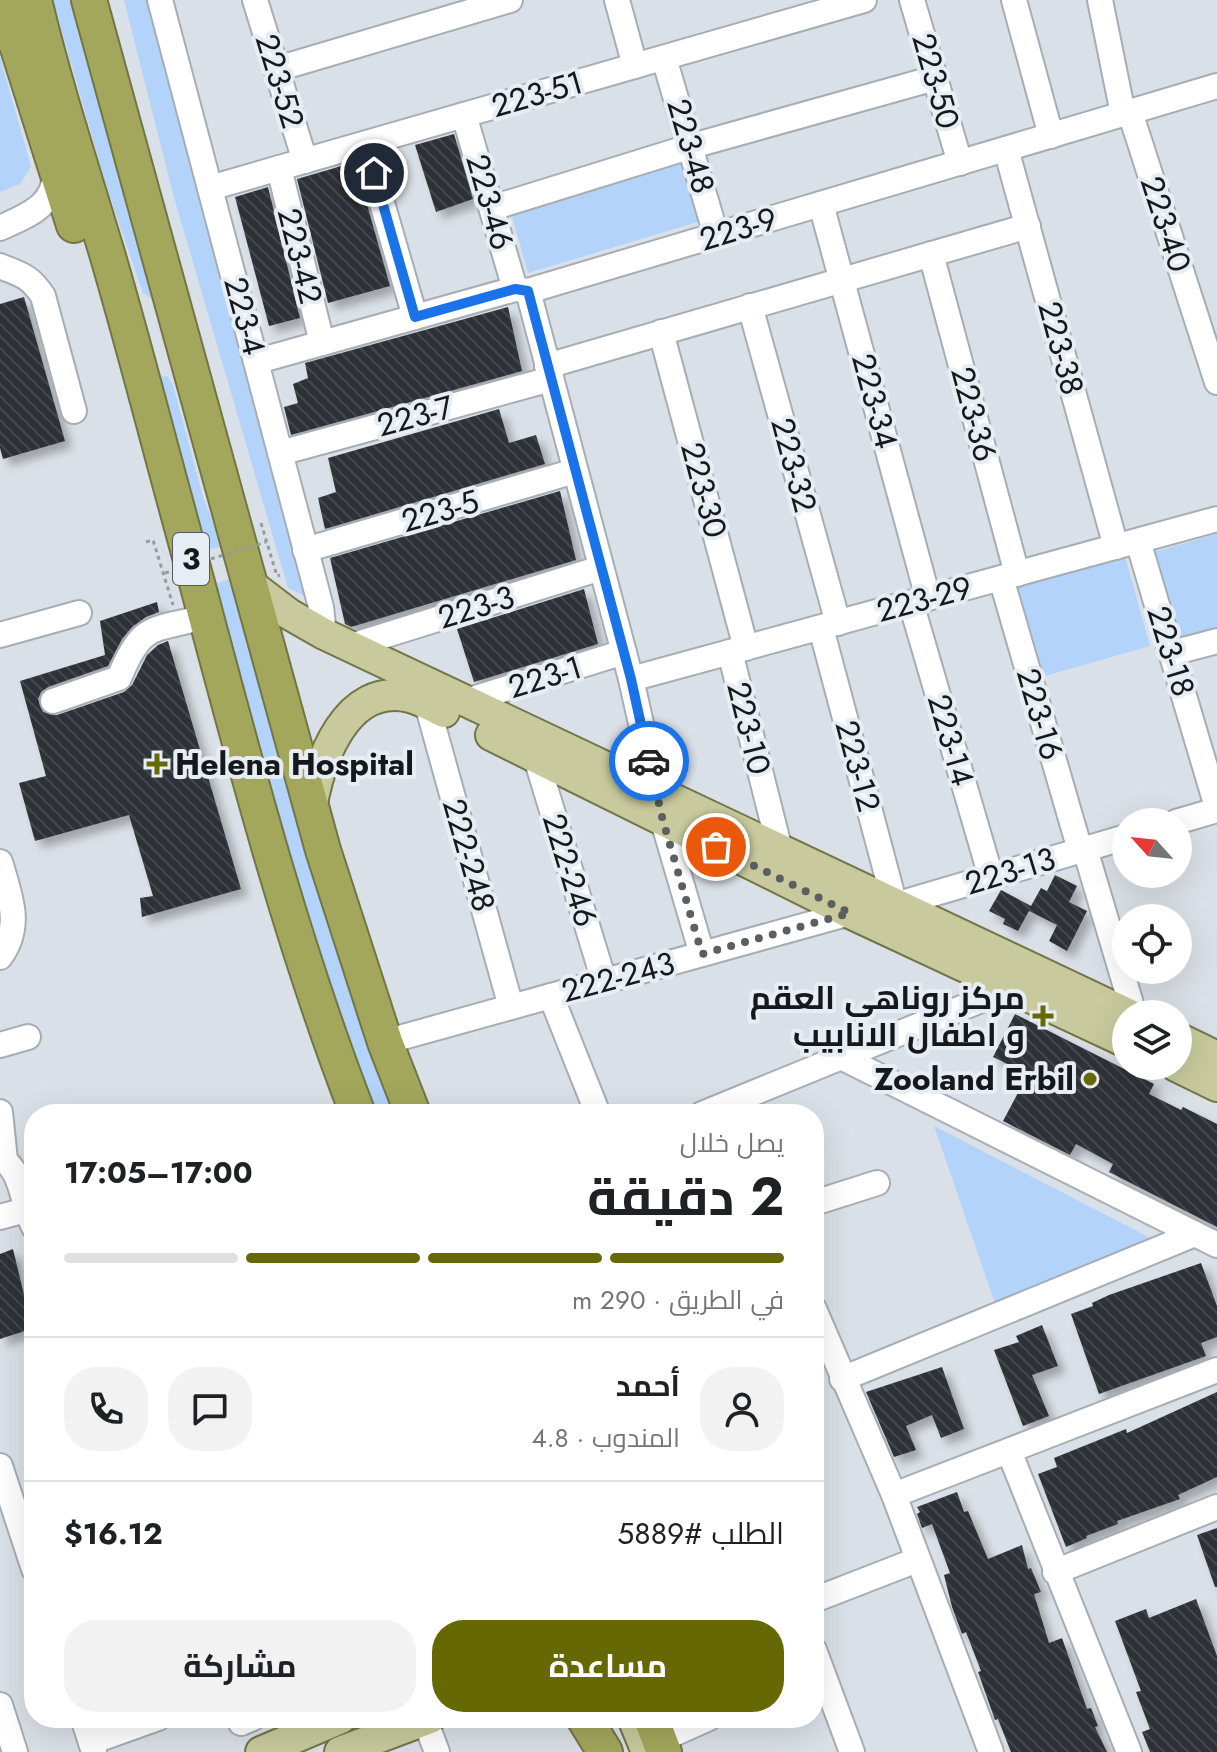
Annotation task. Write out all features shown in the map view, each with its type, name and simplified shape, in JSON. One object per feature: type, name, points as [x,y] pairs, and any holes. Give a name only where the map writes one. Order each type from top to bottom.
[{"type":"highway","name":"3","points":[[34,0],[172,489],[191,615],[332,1048],[354,1104]]},
{"type":"highway","name":"3","points":[[89,0],[195,385],[264,581],[311,809],[385,1042],[409,1104]]},
{"type":"highway","points":[[98,0],[103,48]]},
{"type":"highway","points":[[0,1],[18,48],[132,410],[172,489]]},
{"type":"highway","points":[[121,307],[131,322],[150,327],[161,322],[168,312],[170,294]]},
{"type":"highway","points":[[146,397],[148,383],[162,370],[170,368],[181,371],[195,385]]},
{"type":"highway","points":[[590,1728],[606,1752]]},
{"type":"highway","points":[[597,1728],[606,1752]]},
{"type":"main road","points":[[264,581],[289,614],[324,634],[780,850],[889,917],[1013,987],[1112,1035]]},
{"type":"main road","points":[[311,809],[325,758],[346,719],[362,705],[385,696],[408,697],[850,913],[889,917],[1112,1008]]},
{"type":"main road","points":[[1192,1045],[1217,1057]]},
{"type":"main road","points":[[1192,1074],[1217,1086]]},
{"type":"main road","points":[[261,1752],[317,1728]]},
{"type":"main road","points":[[340,1752],[403,1728]]},
{"type":"street","name":"223-4","points":[[160,0],[258,361],[321,607],[324,634]]},
{"type":"street","name":"223-52","points":[[255,0],[305,161]]},
{"type":"street","points":[[277,69],[510,0]]},
{"type":"street","points":[[617,0],[635,66]]},
{"type":"street","name":"223-51","points":[[210,188],[864,0]]},
{"type":"street","name":"223-50","points":[[912,0],[960,163]]},
{"type":"street","points":[[1014,0],[1051,136]]},
{"type":"street","name":"223-40","points":[[1100,0],[1126,113],[1217,382]]},
{"type":"street","name":"223-48","points":[[664,58],[716,235]]},
{"type":"street","points":[[492,208],[692,146],[935,78]]},
{"type":"street","name":"223-9","points":[[258,361],[716,235],[1217,86]]},
{"type":"street","name":"223-46","points":[[464,115],[492,208],[549,372],[631,679],[655,791],[702,954]]},
{"type":"street","points":[[365,144],[415,317]]},
{"type":"street","name":"223-38","points":[[1006,149],[1127,544]]},
{"type":"street","points":[[0,228],[45,204],[53,191],[55,165]]},
{"type":"street","name":"223-42","points":[[279,168],[322,343]]},
{"type":"street","name":"223-34","points":[[821,204],[843,279],[920,600]]},
{"type":"street","points":[[28,215],[48,216],[72,232],[80,244]]},
{"type":"street","name":"223-7","points":[[280,453],[549,372],[661,332],[1028,226]]},
{"type":"street","name":"223-36","points":[[931,254],[1009,576]]},
{"type":"street","points":[[0,266],[20,272],[33,282],[43,296],[74,411]]},
{"type":"street","name":"223-32","points":[[750,306],[830,625]]},
{"type":"street","name":"223-30","points":[[661,332],[738,650]]},
{"type":"street","name":"223-5","points":[[305,550],[575,471]]},
{"type":"street","name":"223-29","points":[[631,679],[1217,519]]},
{"type":"street","name":"223-18","points":[[1127,544],[1209,747],[1217,808]]},
{"type":"street","name":"223-3","points":[[351,646],[601,568]]},
{"type":"street","name":"223-16","points":[[1009,576],[1083,850],[1130,1000]]},
{"type":"street","name":"223-14","points":[[920,600],[991,877]]},
{"type":"street","points":[[0,635],[79,613]]},
{"type":"street","points":[[53,701],[111,683],[119,678],[130,651],[140,638],[156,628],[172,627],[191,615]]},
{"type":"street","name":"223-12","points":[[830,625],[889,917]]},
{"type":"street","points":[[1172,653],[1217,641]]},
{"type":"street","name":"223-10","points":[[738,650],[780,850]]},
{"type":"street","name":"223-1","points":[[466,701],[624,652]]},
{"type":"street","name":"222-248","points":[[427,704],[511,1007]]},
{"type":"street","name":"222-246","points":[[536,758],[604,981]]},
{"type":"street","points":[[1192,817],[1217,808]]},
{"type":"street","name":"223-13","points":[[889,917],[991,877],[1112,841]]},
{"type":"street","points":[[0,862],[15,911],[12,938],[0,957]]},
{"type":"street","name":"222-243","points":[[385,1042],[850,913]]},
{"type":"street","points":[[742,1104],[1013,987]]},
{"type":"street","points":[[551,996],[594,1104]]},
{"type":"street","points":[[0,1045],[28,1037]]},
{"type":"street","points":[[843,1058],[1206,1240]]},
{"type":"street","points":[[0,1112],[2,1159],[15,1170],[24,1199]]},
{"type":"street","points":[[824,1200],[877,1183]]},
{"type":"street","points":[[0,1217],[24,1218]]},
{"type":"street","points":[[842,1379],[1206,1240]]},
{"type":"street","points":[[824,1334],[894,1495],[991,1752]]},
{"type":"street","points":[[894,1495],[1217,1370]]},
{"type":"street","points":[[1009,1451],[1129,1752]]},
{"type":"street","points":[[0,1466],[24,1539]]},
{"type":"street","points":[[1055,1572],[1217,1507]]},
{"type":"street","points":[[824,1596],[917,1560]]},
{"type":"street","points":[[824,1681],[852,1752]]},
{"type":"street","points":[[0,1705],[15,1752]]},
{"type":"street","points":[[92,1747],[135,1728]]},
{"type":"street","points":[[430,1728],[437,1752]]},
{"type":"street","points":[[655,1741],[686,1728]]},
{"type":"path","points":[[260,519],[266,542],[264,581]]},
{"type":"path","points":[[146,542],[153,540],[164,573],[191,615]]},
{"type":"path","points":[[164,573],[266,542]]},
{"type":"shaded area","points":[[53,0],[74,0],[157,291],[151,298],[143,293],[106,185]]},
{"type":"shaded area","points":[[124,0],[157,0],[314,600],[288,588],[173,194]]},
{"type":"shaded area","points":[[0,57],[31,166],[20,184],[0,192]]},
{"type":"shaded area","points":[[682,163],[698,222],[528,273],[512,216]]},
{"type":"shaded area","points":[[167,376],[173,385],[204,500],[223,547],[203,550],[157,384],[160,377]]},
{"type":"shaded area","points":[[1217,534],[1217,627],[1176,639],[1151,553]]},
{"type":"shaded area","points":[[1123,549],[1150,646],[1038,678],[1007,583]]},
{"type":"shaded area","points":[[231,579],[393,1104],[366,1104],[349,1062],[209,585]]},
{"type":"shaded area","points":[[934,1126],[1168,1247],[1000,1318]]},
{"type":"building","points":[[454,134],[473,199],[436,212],[415,145]]},
{"type":"building","points":[[355,162],[390,286],[328,303],[297,179]]},
{"type":"building","points":[[268,187],[300,318],[269,326],[235,197]]},
{"type":"building","points":[[24,297],[65,441],[3,459],[0,448],[0,304]]},
{"type":"building","points":[[508,307],[522,371],[291,435],[284,407],[298,403],[293,384],[308,378],[305,363]]},
{"type":"building","points":[[499,409],[509,443],[536,435],[545,464],[325,529],[318,498],[336,492],[328,458]]},
{"type":"building","points":[[560,491],[576,560],[351,627],[345,624],[330,558]]},
{"type":"building","points":[[584,589],[598,644],[474,682],[457,629]]},
{"type":"building","name":"Helena Hospital","points":[[157,602],[159,612],[132,627],[108,666],[48,687],[38,699],[43,712],[57,715],[124,692],[132,685],[147,655],[168,641],[241,889],[142,917],[140,898],[153,896],[129,815],[35,841],[19,783],[46,776],[20,681],[105,655],[100,621]]},
{"type":"building","points":[[1055,875],[1077,886],[1069,902],[1087,911],[1067,951],[1049,941],[1057,925],[1029,911],[1018,931],[1003,924],[1005,919],[989,911],[1001,890],[1031,906],[1041,888],[1047,891]]},
{"type":"building","points":[[1015,1014],[1112,1063],[1112,1080],[1146,1080],[1154,1084],[1149,1094],[1217,1124],[1217,1227],[1109,1172],[1113,1164],[1076,1144],[1070,1155],[1003,1121],[1028,1074],[993,1057]]},
{"type":"building","points":[[13,1249],[24,1295],[24,1331],[0,1339],[0,1254]]},
{"type":"building","points":[[1201,1263],[1217,1306],[1217,1337],[1201,1343],[1206,1356],[1099,1394],[1071,1314],[1093,1306],[1092,1303],[1109,1295]]},
{"type":"building","points":[[1042,1325],[1058,1366],[1032,1375],[1049,1416],[1023,1426],[994,1350],[1019,1342],[1016,1336]]},
{"type":"building","points":[[942,1367],[964,1429],[941,1438],[932,1415],[906,1426],[916,1450],[894,1457],[866,1392]]},
{"type":"building","points":[[1217,1392],[1217,1477],[1178,1495],[1180,1499],[1117,1521],[1118,1524],[1066,1547],[1038,1474],[1057,1467],[1054,1458],[1126,1429],[1127,1433]]},
{"type":"building","points":[[957,1492],[988,1559],[1022,1545],[1028,1569],[1031,1568],[1041,1592],[1034,1594],[1049,1643],[1062,1638],[1087,1709],[1091,1708],[1098,1726],[1095,1727],[1107,1752],[1011,1752],[998,1719],[995,1720],[966,1632],[962,1634],[952,1607],[944,1575],[950,1573],[932,1524],[922,1528],[917,1514],[920,1512],[917,1507]]},
{"type":"building","points":[[1217,1528],[1217,1587],[1215,1587],[1197,1535]]},
{"type":"building","points":[[1196,1599],[1217,1656],[1217,1752],[1150,1752],[1142,1732],[1150,1729],[1136,1692],[1141,1691],[1115,1621],[1146,1609],[1149,1618]]},
{"type":"way so far","points":[[649,761],[702,954],[850,913],[716,847]]},
{"type":"place","name":"Helena Hospital","points":[[157,764]]},
{"type":"place","name":"مركز روناهي العقم و اطفال الانابيب","points":[[1043,1016]]},
{"type":"place","name":"Zooland Erbil","points":[[1090,1079]]},
{"type":"route","points":[[374,173],[415,317],[515,289],[528,291],[631,679],[649,761]]}]
